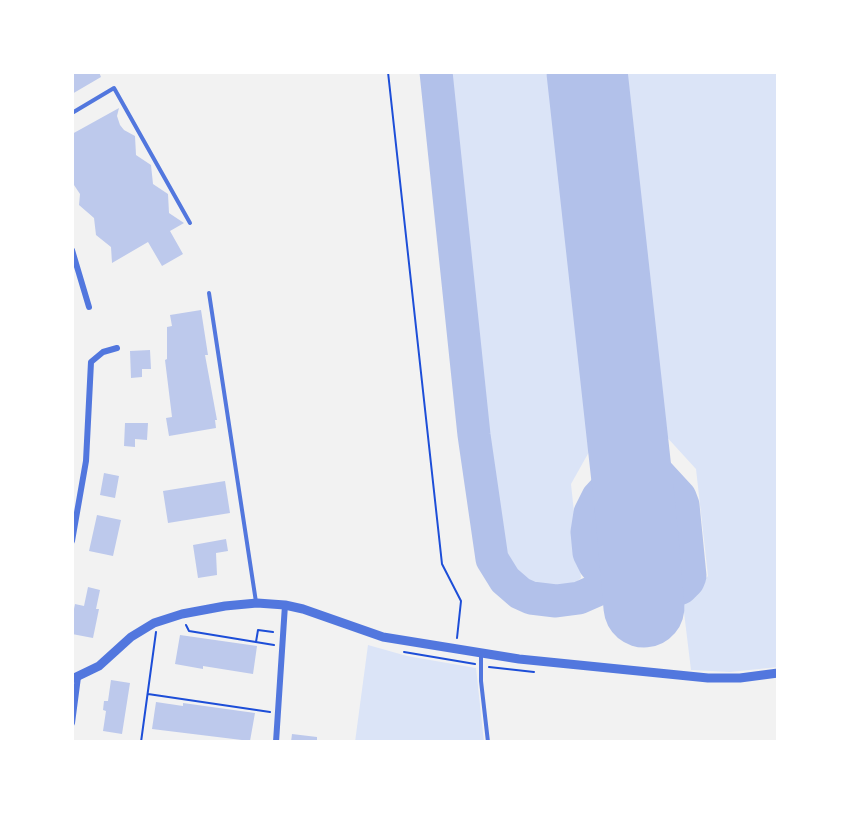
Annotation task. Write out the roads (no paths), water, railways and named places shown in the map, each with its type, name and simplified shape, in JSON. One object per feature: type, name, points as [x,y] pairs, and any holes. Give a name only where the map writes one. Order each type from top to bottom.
[{"type":"street","points":[[72,250],[89,307]]},
{"type":"street","points":[[72,541],[86,461],[91,362],[103,352],[117,348]]},
{"type":"street","points":[[72,723],[75,678],[99,666],[131,637],[154,623],[182,614],[257,603],[303,609],[383,637],[481,654],[689,677],[731,678],[778,673]]},
{"type":"street","points":[[276,742],[285,605]]},
{"type":"lane","points":[[72,113],[114,88],[190,223]]},
{"type":"lane","points":[[209,293],[257,603]]},
{"type":"lane","points":[[481,654],[481,681],[488,742]]}]
